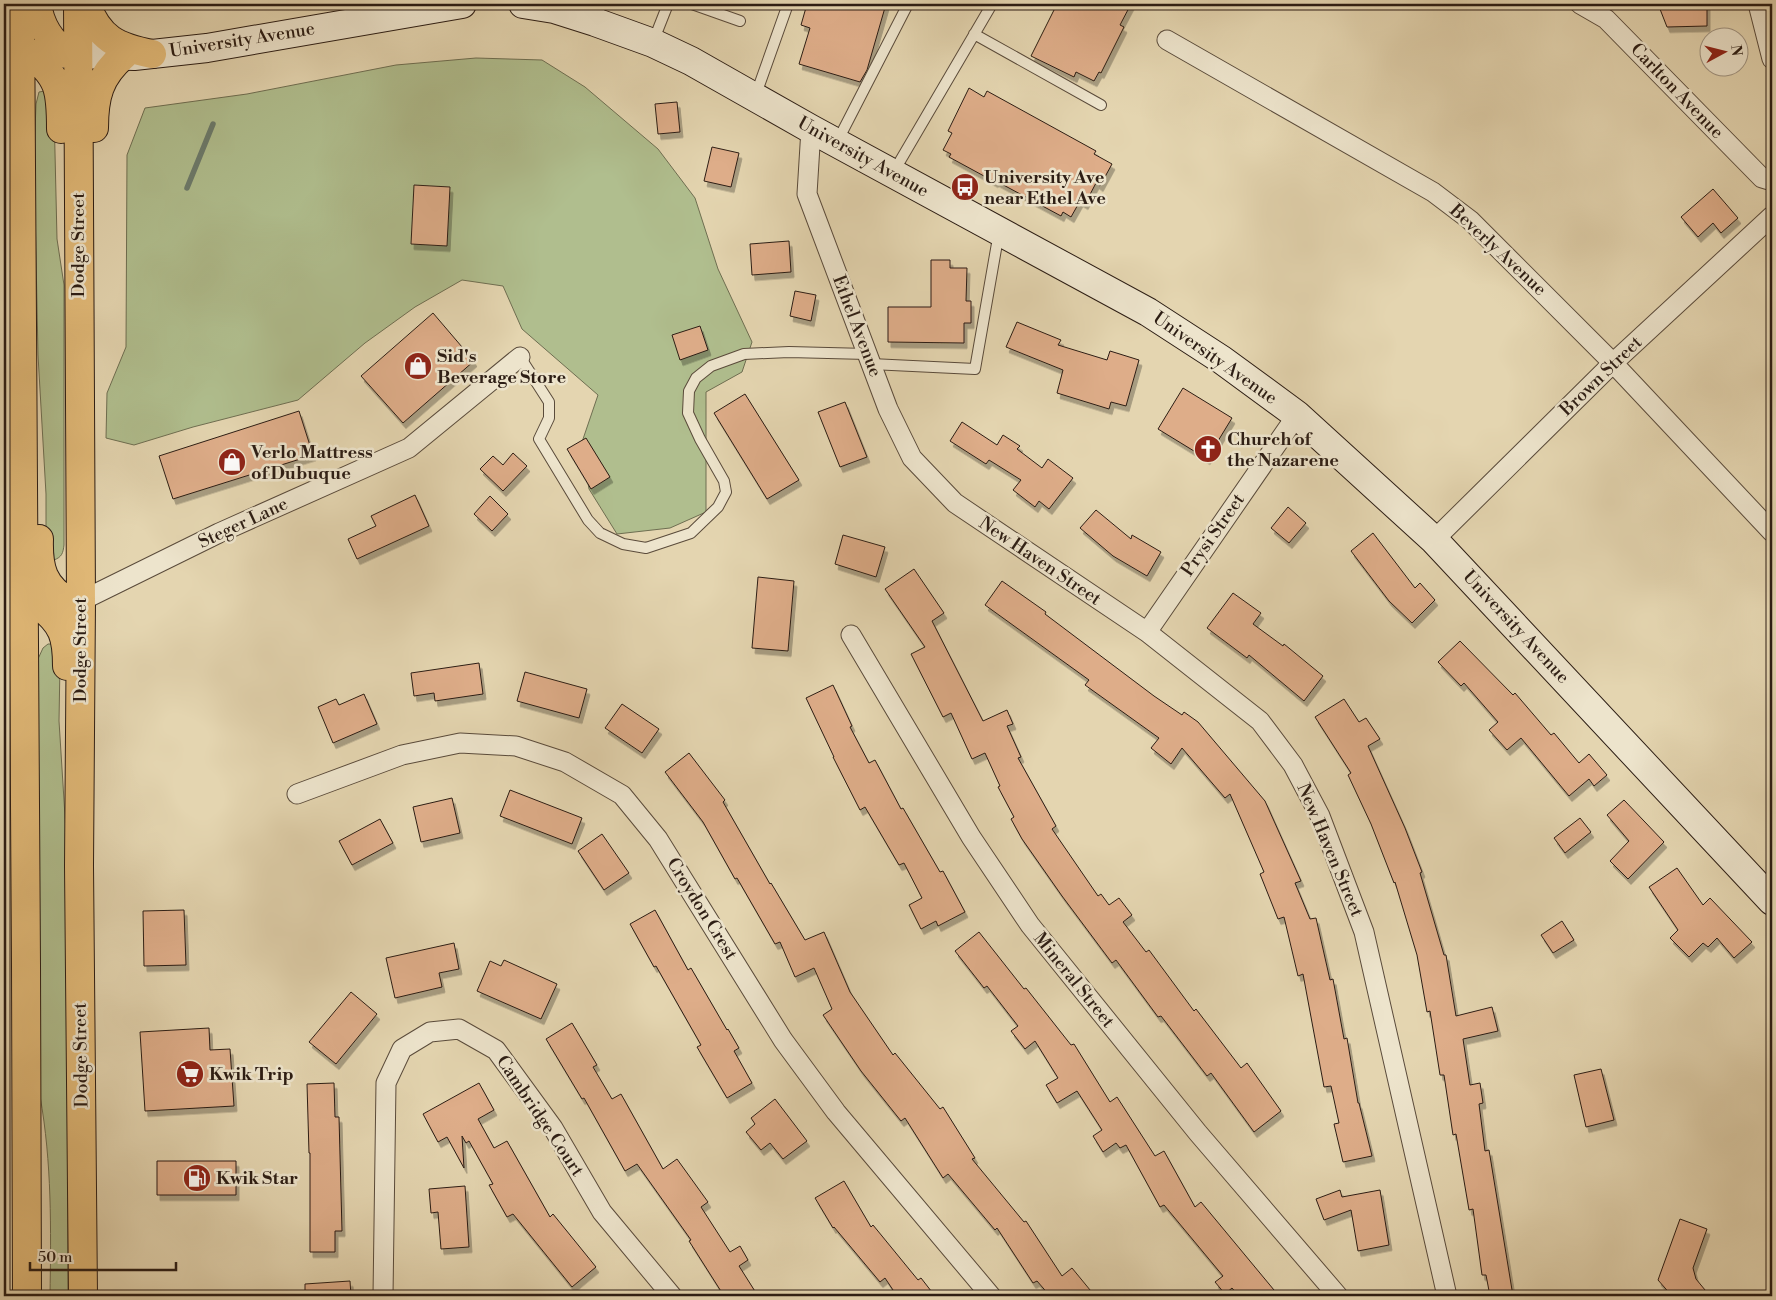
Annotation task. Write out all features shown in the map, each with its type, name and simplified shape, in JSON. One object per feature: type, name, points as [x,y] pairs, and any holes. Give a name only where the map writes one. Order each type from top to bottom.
[{"type":"highway","points":[[20,4],[24,52],[23,387],[32,606],[27,1296]]},
{"type":"highway","points":[[37,4],[42,24],[51,40],[73,54]]},
{"type":"highway","name":"Dodge Street","points":[[78,4],[73,54],[78,294],[75,602],[79,814],[83,1296]]},
{"type":"highway","points":[[86,4],[91,17],[104,34],[127,49],[152,54]]},
{"type":"highway","points":[[24,52],[50,73],[58,87],[60,98],[61,196],[78,294]]},
{"type":"highway","points":[[78,294],[90,268],[94,244],[96,221],[95,99],[106,75],[124,55]]},
{"type":"highway","points":[[23,387],[39,481],[39,556],[42,572],[52,590],[75,602]]},
{"type":"highway","points":[[32,606],[55,620],[64,633],[67,659],[66,720],[71,769],[79,814]]},
{"type":"highway","points":[[12,1296],[14,1185],[27,1107]]},
{"type":"highway","points":[[27,1107],[43,1168],[46,1296]]},
{"type":"main road","name":"University Avenue","points":[[24,52],[124,55],[208,48],[462,4]]},
{"type":"main road","name":"University Avenue","points":[[524,4],[598,13],[691,61],[836,143],[1148,312],[1222,360],[1297,414],[1434,540],[1772,900]]},
{"type":"street","name":"Carlton Avenue","points":[[1580,4],[1606,19],[1762,178],[1772,181]]},
{"type":"street","points":[[1758,4],[1772,59]]},
{"type":"street","name":"Beverly Avenue","points":[[1167,40],[1433,192],[1470,220],[1613,363],[1772,532]]},
{"type":"street","name":"Ethel Avenue","points":[[811,129],[807,194],[869,359],[900,436],[912,458],[955,504]]},
{"type":"street","name":"Brown Street","points":[[1434,540],[1613,363],[1772,216]]},
{"type":"street","name":"Steger Lane","points":[[32,606],[75,602],[219,533],[409,448],[520,356]]},
{"type":"street","name":"Prysi Street","points":[[1147,632],[1297,414]]},
{"type":"street","name":"New Haven Street","points":[[955,504],[1147,632],[1260,720],[1293,765],[1320,816],[1364,932],[1447,1296]]},
{"type":"street","name":"Mineral Street","points":[[851,634],[971,837],[1030,924],[1198,1133],[1338,1296]]},
{"type":"street","name":"Croydon Crest","points":[[297,794],[402,755],[460,743],[516,746],[565,762],[622,795],[658,839],[783,1040],[836,1112],[991,1296]]},
{"type":"street","name":"Cambridge Court","points":[[383,1296],[386,1082],[402,1049],[430,1032],[459,1029],[496,1050],[553,1128],[602,1212],[672,1296]]},
{"type":"lane","points":[[653,43],[668,4]]},
{"type":"lane","points":[[692,4],[740,21]]},
{"type":"lane","points":[[755,97],[788,4]]},
{"type":"lane","points":[[836,143],[908,4]]},
{"type":"lane","points":[[893,173],[992,4]]},
{"type":"lane","points":[[974,34],[1101,105]]},
{"type":"lane","points":[[520,356],[549,402],[549,418],[539,438],[588,520],[600,533],[623,544],[646,548],[691,533],[718,507],[726,492],[724,482],[688,413],[689,391],[696,378],[711,366],[744,354],[789,352],[975,369],[999,231]]},
{"type":"green space","points":[[476,58],[542,60],[585,87],[658,149],[695,198],[718,269],[752,342],[742,372],[706,392],[706,512],[670,528],[617,534],[589,489],[582,442],[598,395],[522,329],[503,286],[462,280],[415,307],[365,343],[298,400],[193,427],[134,445],[106,438],[107,393],[126,347],[127,155],[145,108],[247,94],[396,65]]},
{"type":"green space","points":[[45,91],[54,110],[57,239],[64,285],[64,545],[62,554],[54,560],[46,535],[46,494],[38,355],[34,157],[36,104],[39,92]]},
{"type":"green space","points":[[48,644],[53,644],[60,663],[59,721],[67,848],[68,1296],[50,1296],[49,1171],[40,1096],[38,659],[43,648]]},
{"type":"building","points":[[807,4],[886,4],[867,70],[860,82],[799,64],[810,28],[801,25]]},
{"type":"building","points":[[1057,4],[1131,4],[1120,25],[1124,27],[1101,73],[1099,72],[1094,81],[1076,72],[1074,77],[1031,56]]},
{"type":"building","points":[[1658,4],[1707,4],[1707,26],[1667,27]]},
{"type":"building","points":[[969,88],[984,97],[987,91],[1096,151],[1094,154],[1112,164],[1100,186],[1096,183],[1085,204],[1080,201],[1071,217],[1063,212],[1061,216],[995,182],[949,157],[951,154],[943,150],[952,133],[948,131]]},
{"type":"building","points":[[677,102],[680,132],[658,134],[655,104]]},
{"type":"building","points":[[712,147],[739,153],[731,187],[704,181]]},
{"type":"building","points":[[414,185],[450,187],[447,246],[411,244]]},
{"type":"building","points":[[1713,189],[1738,218],[1721,233],[1713,223],[1698,237],[1681,217]]},
{"type":"building","points":[[789,241],[791,272],[752,275],[750,244]]},
{"type":"building","points":[[931,260],[950,260],[950,268],[967,268],[966,301],[971,301],[971,323],[964,323],[964,343],[888,342],[888,307],[931,307]]},
{"type":"building","points":[[795,291],[816,295],[811,321],[790,316]]},
{"type":"building","points":[[433,313],[474,361],[403,423],[361,376]]},
{"type":"building","points":[[1017,322],[1061,340],[1058,345],[1107,360],[1110,351],[1139,360],[1126,406],[1111,402],[1109,409],[1057,393],[1063,370],[1006,347]]},
{"type":"building","points":[[700,326],[708,350],[680,360],[672,335]]},
{"type":"building","points":[[1183,388],[1232,418],[1207,459],[1158,429]]},
{"type":"building","points":[[745,394],[799,480],[767,499],[714,413]]},
{"type":"building","points":[[845,402],[867,457],[840,467],[818,412]]},
{"type":"building","points":[[299,411],[313,455],[173,499],[159,456]]},
{"type":"building","points":[[962,422],[997,445],[1003,435],[1020,446],[1017,449],[1042,468],[1048,459],[1073,478],[1049,509],[1039,501],[1035,507],[1013,490],[1021,480],[989,460],[986,464],[950,441]]},
{"type":"building","points":[[586,438],[610,477],[591,489],[567,449]]},
{"type":"building","points":[[513,453],[527,466],[503,491],[480,469],[493,456],[503,465]]},
{"type":"building","points":[[415,495],[429,526],[357,559],[348,539],[376,526],[371,516]]},
{"type":"building","points":[[490,496],[508,514],[492,531],[474,514]]},
{"type":"building","points":[[1288,507],[1306,523],[1289,543],[1271,528]]},
{"type":"building","points":[[1096,510],[1131,539],[1132,535],[1161,552],[1147,576],[1113,556],[1080,528]]},
{"type":"building","points":[[1373,533],[1415,588],[1420,583],[1435,600],[1412,623],[1389,601],[1351,551]]},
{"type":"building","points":[[843,535],[885,547],[876,577],[835,564]]},
{"type":"building","points":[[914,569],[944,613],[932,621],[983,721],[1007,710],[1013,724],[1007,726],[1021,757],[1018,758],[1056,826],[1052,829],[1098,896],[1101,894],[1109,905],[1119,898],[1132,915],[1123,922],[1146,952],[1149,950],[1194,1011],[1196,1009],[1241,1068],[1247,1063],[1281,1111],[1254,1132],[1211,1073],[1207,1076],[1161,1016],[1158,1017],[1116,960],[1112,963],[1022,839],[1011,819],[1014,817],[998,787],[1000,786],[985,753],[972,759],[951,713],[943,717],[911,654],[925,647],[885,589]]},
{"type":"building","points":[[758,577],[794,581],[788,651],[752,648]]},
{"type":"building","points":[[1002,581],[1046,612],[1045,614],[1154,696],[1182,715],[1184,712],[1198,722],[1265,801],[1301,881],[1295,883],[1310,919],[1316,918],[1330,980],[1333,979],[1344,1039],[1347,1038],[1358,1103],[1372,1156],[1343,1162],[1334,1124],[1339,1123],[1331,1086],[1324,1087],[1303,974],[1298,976],[1284,917],[1278,919],[1260,874],[1264,872],[1230,794],[1225,798],[1182,748],[1171,764],[1151,748],[1159,738],[1085,685],[1089,680],[985,605]]},
{"type":"building","points":[[1233,593],[1261,613],[1253,624],[1283,646],[1284,644],[1323,676],[1304,701],[1249,655],[1247,658],[1207,628]]},
{"type":"building","points":[[1460,641],[1513,695],[1515,693],[1551,735],[1554,733],[1579,763],[1589,754],[1607,775],[1594,786],[1589,779],[1569,796],[1521,738],[1507,750],[1489,730],[1498,722],[1464,683],[1461,686],[1438,662]]},
{"type":"building","points":[[479,663],[483,694],[435,701],[434,693],[414,696],[411,673]]},
{"type":"building","points":[[525,672],[587,689],[579,718],[517,701]]},
{"type":"building","points":[[833,685],[852,726],[850,727],[869,763],[875,760],[901,809],[903,808],[940,872],[943,871],[965,912],[938,926],[936,921],[921,929],[909,905],[922,898],[904,863],[899,865],[865,807],[860,810],[806,698]]},
{"type":"building","points":[[364,694],[377,724],[333,743],[318,707],[336,699],[339,705]]},
{"type":"building","points":[[1344,699],[1359,722],[1366,718],[1380,739],[1368,746],[1405,828],[1422,872],[1420,873],[1444,955],[1446,955],[1456,1016],[1492,1007],[1498,1031],[1463,1039],[1470,1085],[1480,1083],[1483,1103],[1479,1104],[1485,1151],[1489,1150],[1513,1296],[1490,1296],[1486,1275],[1482,1275],[1473,1209],[1469,1210],[1456,1134],[1453,1135],[1444,1075],[1440,1075],[1430,1011],[1427,1012],[1417,955],[1395,882],[1348,775],[1351,773],[1315,717]]},
{"type":"building","points":[[622,704],[659,729],[642,753],[605,728]]},
{"type":"building","points":[[689,753],[725,800],[723,802],[805,940],[824,932],[850,992],[893,1055],[895,1053],[940,1109],[943,1107],[975,1158],[972,1159],[1024,1222],[1026,1221],[1062,1276],[1072,1268],[1095,1296],[1050,1296],[1037,1281],[1033,1283],[997,1228],[995,1230],[948,1174],[943,1178],[905,1118],[901,1121],[861,1071],[823,1015],[832,1009],[814,968],[795,977],[780,942],[775,944],[703,822],[665,772]]},
{"type":"building","points":[[510,790],[582,818],[572,844],[500,816]]},
{"type":"building","points":[[452,798],[460,833],[421,842],[413,807]]},
{"type":"building","points":[[1624,800],[1664,842],[1628,879],[1610,861],[1629,841],[1607,815]]},
{"type":"building","points":[[1580,818],[1591,832],[1565,853],[1554,838]]},
{"type":"building","points":[[380,819],[393,843],[352,865],[339,841]]},
{"type":"building","points":[[602,834],[629,873],[604,890],[578,851]]},
{"type":"building","points":[[1677,868],[1703,905],[1710,898],[1752,942],[1734,958],[1717,938],[1708,947],[1703,943],[1689,957],[1670,938],[1678,930],[1649,887]]},
{"type":"building","points":[[184,910],[186,965],[144,966],[143,911]]},
{"type":"building","points":[[655,910],[688,970],[691,968],[739,1048],[734,1051],[752,1083],[727,1098],[697,1047],[701,1045],[630,924]]},
{"type":"building","points":[[1562,921],[1574,940],[1553,953],[1541,935]]},
{"type":"building","points":[[979,932],[1071,1045],[1074,1044],[1110,1102],[1117,1097],[1155,1156],[1164,1151],[1195,1207],[1201,1202],[1274,1290],[1266,1296],[1239,1296],[1232,1288],[1225,1294],[1215,1282],[1223,1276],[1164,1205],[1160,1207],[1126,1145],[1120,1148],[1116,1143],[1103,1152],[1093,1136],[1102,1130],[1077,1091],[1057,1103],[1046,1085],[1058,1078],[1035,1041],[1025,1049],[1011,1031],[1018,1026],[987,986],[984,988],[955,951]]},
{"type":"building","points":[[454,943],[459,969],[439,973],[442,987],[395,998],[386,958]]},
{"type":"building","points":[[504,960],[557,984],[541,1019],[477,991],[490,961],[501,966]]},
{"type":"building","points":[[351,992],[377,1014],[336,1064],[309,1042]]},
{"type":"building","points":[[572,1023],[597,1065],[593,1067],[612,1099],[621,1094],[663,1169],[677,1159],[708,1202],[701,1207],[730,1252],[740,1246],[748,1260],[739,1266],[758,1296],[724,1296],[689,1241],[691,1240],[637,1164],[625,1171],[584,1098],[582,1099],[546,1039]]},
{"type":"building","points":[[209,1028],[210,1050],[230,1049],[234,1106],[145,1111],[140,1032]]},
{"type":"building","points":[[1601,1069],[1614,1120],[1586,1127],[1574,1075]]},
{"type":"building","points":[[334,1083],[335,1117],[339,1117],[342,1231],[335,1231],[335,1252],[310,1252],[310,1153],[307,1084]]},
{"type":"building","points":[[479,1083],[494,1110],[478,1119],[494,1148],[507,1141],[550,1217],[553,1214],[596,1267],[572,1287],[513,1214],[507,1217],[489,1185],[493,1184],[469,1141],[466,1143],[462,1136],[464,1168],[447,1137],[438,1142],[423,1114]]},
{"type":"building","points":[[775,1099],[807,1141],[783,1159],[770,1143],[761,1150],[746,1132],[755,1124],[751,1118]]},
{"type":"building","name":"Kwik Star","points":[[157,1161],[236,1161],[236,1195],[157,1195]]},
{"type":"building","points":[[844,1181],[871,1227],[873,1225],[918,1280],[921,1278],[935,1296],[897,1296],[885,1278],[880,1282],[833,1228],[815,1198]]},
{"type":"building","points":[[465,1186],[469,1247],[441,1249],[438,1212],[431,1213],[429,1189]]},
{"type":"building","points":[[1340,1190],[1342,1197],[1380,1190],[1389,1245],[1358,1251],[1351,1210],[1324,1220],[1316,1199]]},
{"type":"building","points":[[1680,1219],[1707,1229],[1693,1268],[1696,1279],[1710,1296],[1672,1296],[1658,1280]]},
{"type":"building","points":[[350,1281],[351,1296],[305,1296],[305,1284]]},
{"type":"waterway","points":[[187,188],[213,124]]},
{"type":"place","name":"University Ave near Ethel Ave","points":[[965,187]]},
{"type":"place","name":"Sid's Beverage Store","points":[[418,366]]},
{"type":"place","name":"Church of the Nazarene","points":[[1208,449]]},
{"type":"place","name":"Verlo Mattress of Dubuque","points":[[232,462]]},
{"type":"place","name":"Kwik Trip","points":[[190,1074]]},
{"type":"place","name":"Kwik Star","points":[[197,1178]]}]
